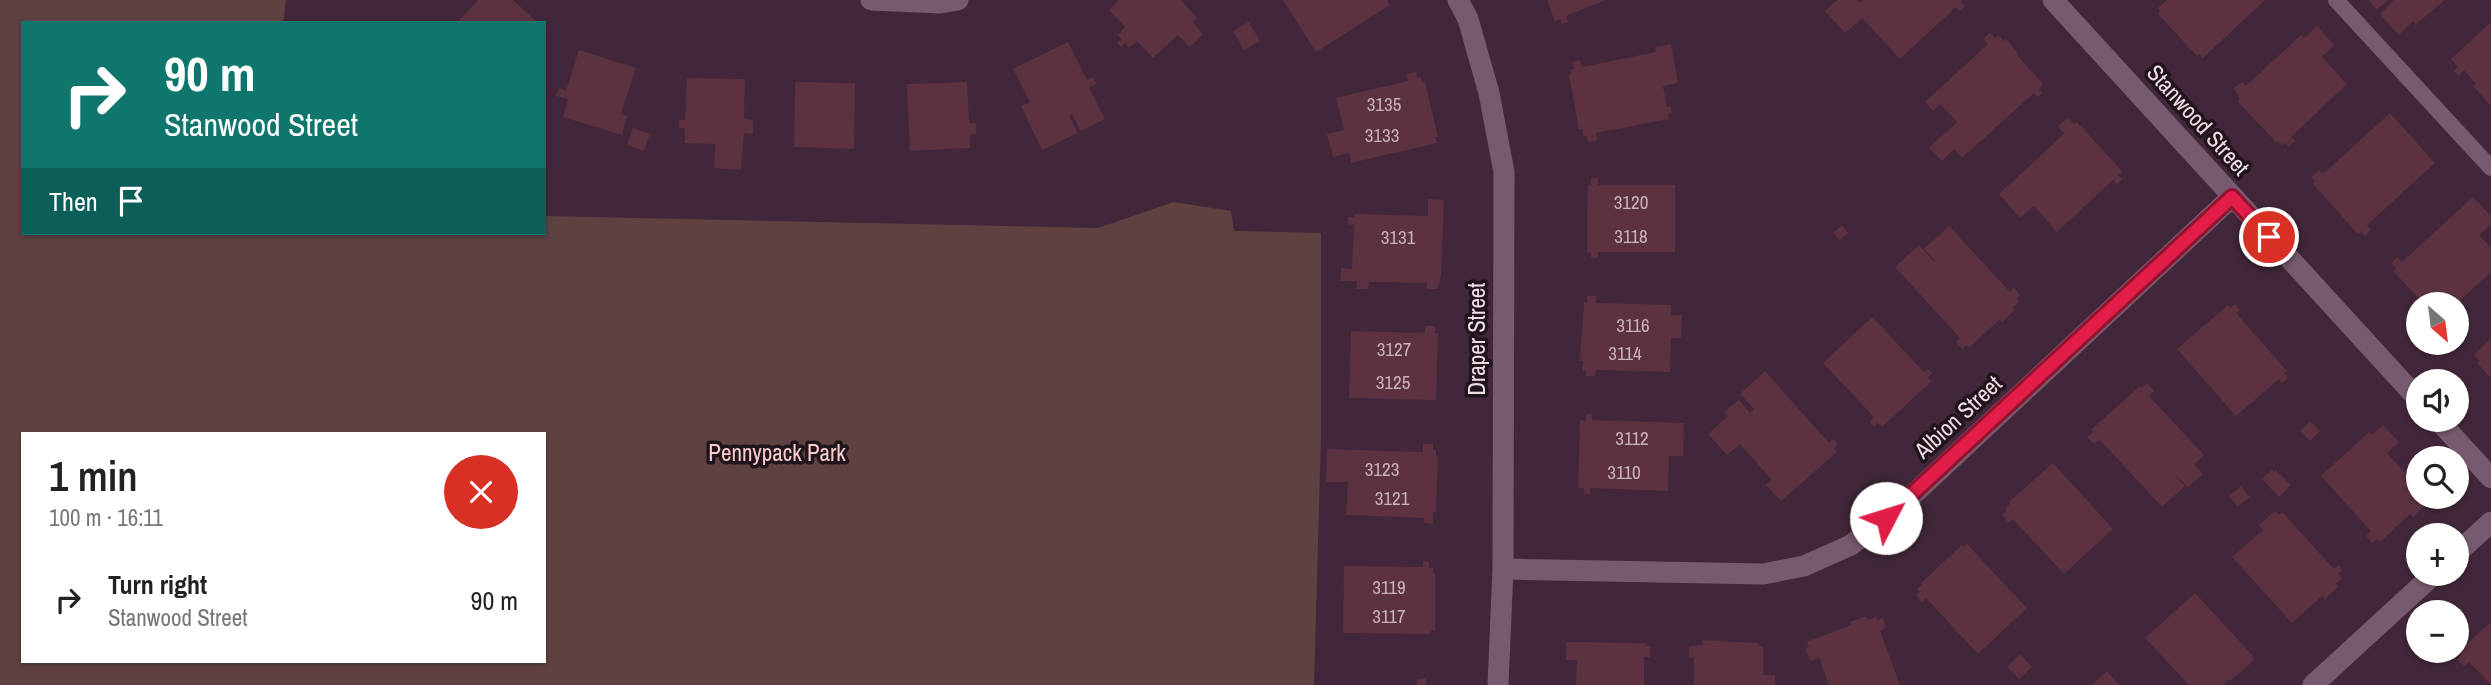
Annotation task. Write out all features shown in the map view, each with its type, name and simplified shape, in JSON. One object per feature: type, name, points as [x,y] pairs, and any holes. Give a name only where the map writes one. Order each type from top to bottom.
[{"type":"street","points":[[871,0],[958,0]]},
{"type":"street","name":"Draper Street","points":[[1458,0],[1468,19],[1489,93],[1504,172],[1503,569],[1498,685]]},
{"type":"street","name":"Stanwood Street","points":[[2053,0],[2406,386]]},
{"type":"street","name":"Albion Street","points":[[1503,569],[1763,574],[1804,566],[1852,545],[1903,504],[2232,197]]},
{"type":"street","points":[[2449,432],[2491,478]]},
{"type":"street","points":[[2469,542],[2491,522]]},
{"type":"street","points":[[2313,685],[2421,586]]},
{"type":"lane","points":[[2336,0],[2491,167]]},
{"type":"green space","name":"Pennypack Park","points":[[0,0],[286,0],[283,21],[21,21],[21,235],[546,235],[546,216],[1098,228],[1174,202],[1231,211],[1234,231],[1321,233],[1321,435],[1314,685],[0,685]]},
{"type":"building","points":[[478,0],[513,0],[536,21],[459,21]]},
{"type":"building","points":[[1119,0],[1181,0],[1197,18],[1193,22],[1203,34],[1190,47],[1178,35],[1153,58],[1137,41],[1129,48],[1125,43],[1121,47],[1117,43],[1122,39],[1118,35],[1125,27],[1109,10]]},
{"type":"building","points":[[1283,0],[1387,0],[1390,5],[1316,52]]},
{"type":"building","points":[[1547,0],[1606,0],[1566,16],[1568,22],[1562,24],[1560,19],[1555,22]]},
{"type":"building","points":[[1837,0],[1857,0],[1860,3],[1864,0],[1963,0],[1961,2],[1965,6],[1959,11],[1956,7],[1900,59],[1862,18],[1845,33],[1825,11]]},
{"type":"building","points":[[2167,0],[2265,0],[2203,58],[2199,54],[2197,56],[2158,14],[2158,8]]},
{"type":"building","points":[[2368,0],[2388,0],[2377,10]]},
{"type":"building","points":[[2394,0],[2445,0],[2416,24],[2413,21],[2399,35],[2380,14]]},
{"type":"building","points":[[1249,22],[1260,41],[1244,50],[1233,31]]},
{"type":"building","points":[[2491,22],[2491,106],[2473,86],[2476,84],[2464,70],[2458,76],[2454,71],[2458,67],[2451,59]]},
{"type":"building","points":[[2317,26],[2334,45],[2322,57],[2347,84],[2291,137],[2295,141],[2289,147],[2285,143],[2282,145],[2276,142],[2238,102],[2240,99],[2234,88],[2242,82],[2246,86],[2301,35],[2304,38]]},
{"type":"building","points":[[1990,33],[1995,38],[1998,35],[2003,41],[2006,39],[2043,84],[2039,89],[2042,93],[2038,97],[2034,93],[1962,158],[1954,149],[1942,161],[1929,148],[1957,122],[1940,104],[1933,111],[1925,102],[1988,44],[1983,39]]},
{"type":"building","points":[[1068,42],[1087,80],[1093,77],[1097,84],[1089,87],[1105,119],[1081,131],[1072,114],[1069,116],[1078,133],[1042,150],[1021,106],[1030,102],[1013,69]]},
{"type":"building","points":[[1671,44],[1678,83],[1663,86],[1667,107],[1671,107],[1669,119],[1596,133],[1597,140],[1588,142],[1587,136],[1583,136],[1582,129],[1579,129],[1569,75],[1570,69],[1574,69],[1572,62],[1580,60],[1582,67],[1656,52],[1655,47]]},
{"type":"building","points":[[579,50],[636,68],[621,114],[627,116],[622,135],[563,117],[568,99],[556,96],[559,88],[566,91]]},
{"type":"building","points":[[1416,72],[1417,78],[1421,77],[1422,83],[1425,82],[1438,137],[1435,137],[1437,143],[1351,163],[1349,153],[1333,157],[1327,134],[1344,130],[1336,98],[1408,81],[1406,74]]},
{"type":"building","points":[[687,78],[745,79],[744,119],[753,120],[753,134],[744,133],[741,170],[714,168],[715,144],[685,143],[685,128],[679,128],[679,120],[685,120]]},
{"type":"building","points":[[795,82],[855,83],[854,149],[794,147]]},
{"type":"building","points":[[967,82],[969,123],[976,123],[976,134],[970,134],[970,148],[910,151],[907,84]]},
{"type":"building","points":[[2390,113],[2435,163],[2367,225],[2371,230],[2365,236],[2361,232],[2358,234],[2313,184],[2315,181],[2311,177],[2319,170],[2323,174]]},
{"type":"building","points":[[2068,117],[2074,124],[2077,122],[2123,172],[2118,175],[2122,179],[2117,184],[2113,180],[2057,232],[2034,206],[2020,218],[1999,194],[2064,134],[2058,126]]},
{"type":"building","points":[[633,128],[650,134],[644,151],[627,145]]},
{"type":"building","points":[[1591,178],[1598,178],[1598,185],[1675,185],[1675,252],[1598,252],[1598,258],[1591,258],[1591,252],[1587,253],[1587,220],[1588,185],[1591,185]]},
{"type":"building","points":[[2473,197],[2491,216],[2491,224],[2479,235],[2491,248],[2491,272],[2469,292],[2413,292],[2393,271],[2396,268],[2391,263],[2397,257],[2402,262]]},
{"type":"building","points":[[1428,199],[1444,200],[1441,276],[1437,289],[1427,289],[1427,283],[1369,282],[1368,289],[1357,289],[1357,281],[1341,281],[1341,268],[1352,269],[1354,224],[1348,225],[1348,217],[1354,217],[1354,214],[1428,216]]},
{"type":"building","points":[[1842,225],[1848,233],[1840,240],[1833,233]]},
{"type":"building","points":[[1949,226],[2010,292],[2014,288],[2020,295],[2017,299],[2019,302],[2012,308],[2015,310],[2002,322],[2000,319],[1969,348],[1967,345],[1962,349],[1956,342],[1960,338],[1895,267],[1919,245],[1934,262],[1924,249]]},
{"type":"building","points":[[1587,296],[1596,296],[1596,303],[1671,305],[1671,315],[1682,315],[1681,338],[1671,338],[1670,372],[1596,370],[1595,376],[1586,376],[1586,371],[1582,371],[1583,361],[1580,361],[1584,302],[1587,303]]},
{"type":"building","points":[[2235,304],[2240,310],[2236,313],[2287,371],[2284,373],[2288,378],[2282,383],[2279,379],[2236,416],[2177,349],[2228,305],[2230,308]]},
{"type":"building","points":[[1872,317],[1924,372],[1928,369],[1932,373],[1928,378],[1932,381],[1882,427],[1878,423],[1874,427],[1870,422],[1874,417],[1823,363]]},
{"type":"building","points":[[1425,326],[1435,326],[1435,333],[1438,333],[1436,400],[1349,398],[1351,331],[1425,333]]},
{"type":"building","points":[[2491,339],[2491,378],[2477,363],[2480,361],[2474,355]]},
{"type":"building","points":[[1765,371],[1829,443],[1833,439],[1838,444],[1834,448],[1837,452],[1781,501],[1766,485],[1772,480],[1740,444],[1727,455],[1708,434],[1728,416],[1724,412],[1739,400],[1750,413],[1754,409],[1740,394]]},
{"type":"building","points":[[2147,383],[2154,391],[2149,396],[2204,455],[2194,464],[2203,474],[2188,487],[2173,473],[2185,486],[2162,507],[2100,440],[2094,444],[2087,437],[2093,432],[2091,430],[2140,386],[2142,388]]},
{"type":"building","points":[[1586,414],[1592,414],[1592,420],[1684,423],[1683,456],[1669,456],[1668,491],[1590,488],[1590,494],[1584,494],[1584,488],[1578,488],[1580,420],[1586,421]]},
{"type":"building","points":[[2310,421],[2320,431],[2310,441],[2300,431]]},
{"type":"building","points":[[2383,425],[2399,442],[2387,453],[2406,474],[2406,509],[2421,509],[2413,517],[2410,514],[2380,542],[2377,539],[2372,543],[2366,536],[2371,531],[2321,476],[2369,432],[2372,435]]},
{"type":"building","points":[[1423,444],[1433,444],[1433,450],[1436,450],[1438,456],[1436,512],[1433,512],[1433,524],[1424,523],[1424,518],[1346,515],[1348,482],[1326,482],[1327,449],[1423,452]]},
{"type":"building","points":[[2053,463],[2113,529],[2064,574],[2013,519],[2009,523],[2002,515],[2009,502]]},
{"type":"building","points":[[2272,469],[2291,485],[2279,497],[2262,479]]},
{"type":"building","points":[[2241,486],[2250,497],[2238,507],[2229,496]]},
{"type":"building","points":[[2275,511],[2279,515],[2282,512],[2334,569],[2339,565],[2342,570],[2338,574],[2342,578],[2336,584],[2339,586],[2325,599],[2322,596],[2292,623],[2232,557],[2263,530],[2259,525]]},
{"type":"building","points":[[1967,544],[2027,608],[1978,654],[1926,598],[1922,602],[1916,595],[1920,592],[1917,589],[1921,583],[1962,545],[1964,547]]},
{"type":"building","points":[[1423,561],[1429,562],[1429,568],[1433,568],[1435,573],[1435,630],[1431,630],[1431,634],[1343,633],[1344,566],[1423,567]]},
{"type":"building","points":[[2195,593],[2254,657],[2252,662],[2223,685],[2189,685],[2145,638]]},
{"type":"building","points":[[1866,616],[1868,620],[1883,618],[1886,628],[1880,631],[1900,685],[1829,685],[1819,658],[1810,661],[1805,649],[1809,647],[1807,642],[1851,625],[1850,622]]},
{"type":"building","points":[[2491,622],[2491,685],[2469,662],[2469,642]]},
{"type":"building","points":[[1702,640],[1758,643],[1758,646],[1763,646],[1763,675],[1775,675],[1775,685],[1694,685],[1694,658],[1689,658],[1689,646],[1703,645]]},
{"type":"building","points":[[1566,642],[1645,643],[1646,646],[1651,646],[1650,657],[1644,657],[1644,685],[1576,685],[1577,660],[1566,660]]},
{"type":"building","points":[[2020,654],[2032,667],[2019,679],[2007,667]]},
{"type":"building","points":[[2107,671],[2119,685],[2092,685]]},
{"type":"building","points":[[1426,678],[1426,685],[1417,685],[1417,679]]},
{"type":"route","points":[[1886,518],[2232,197],[2269,237]]}]
